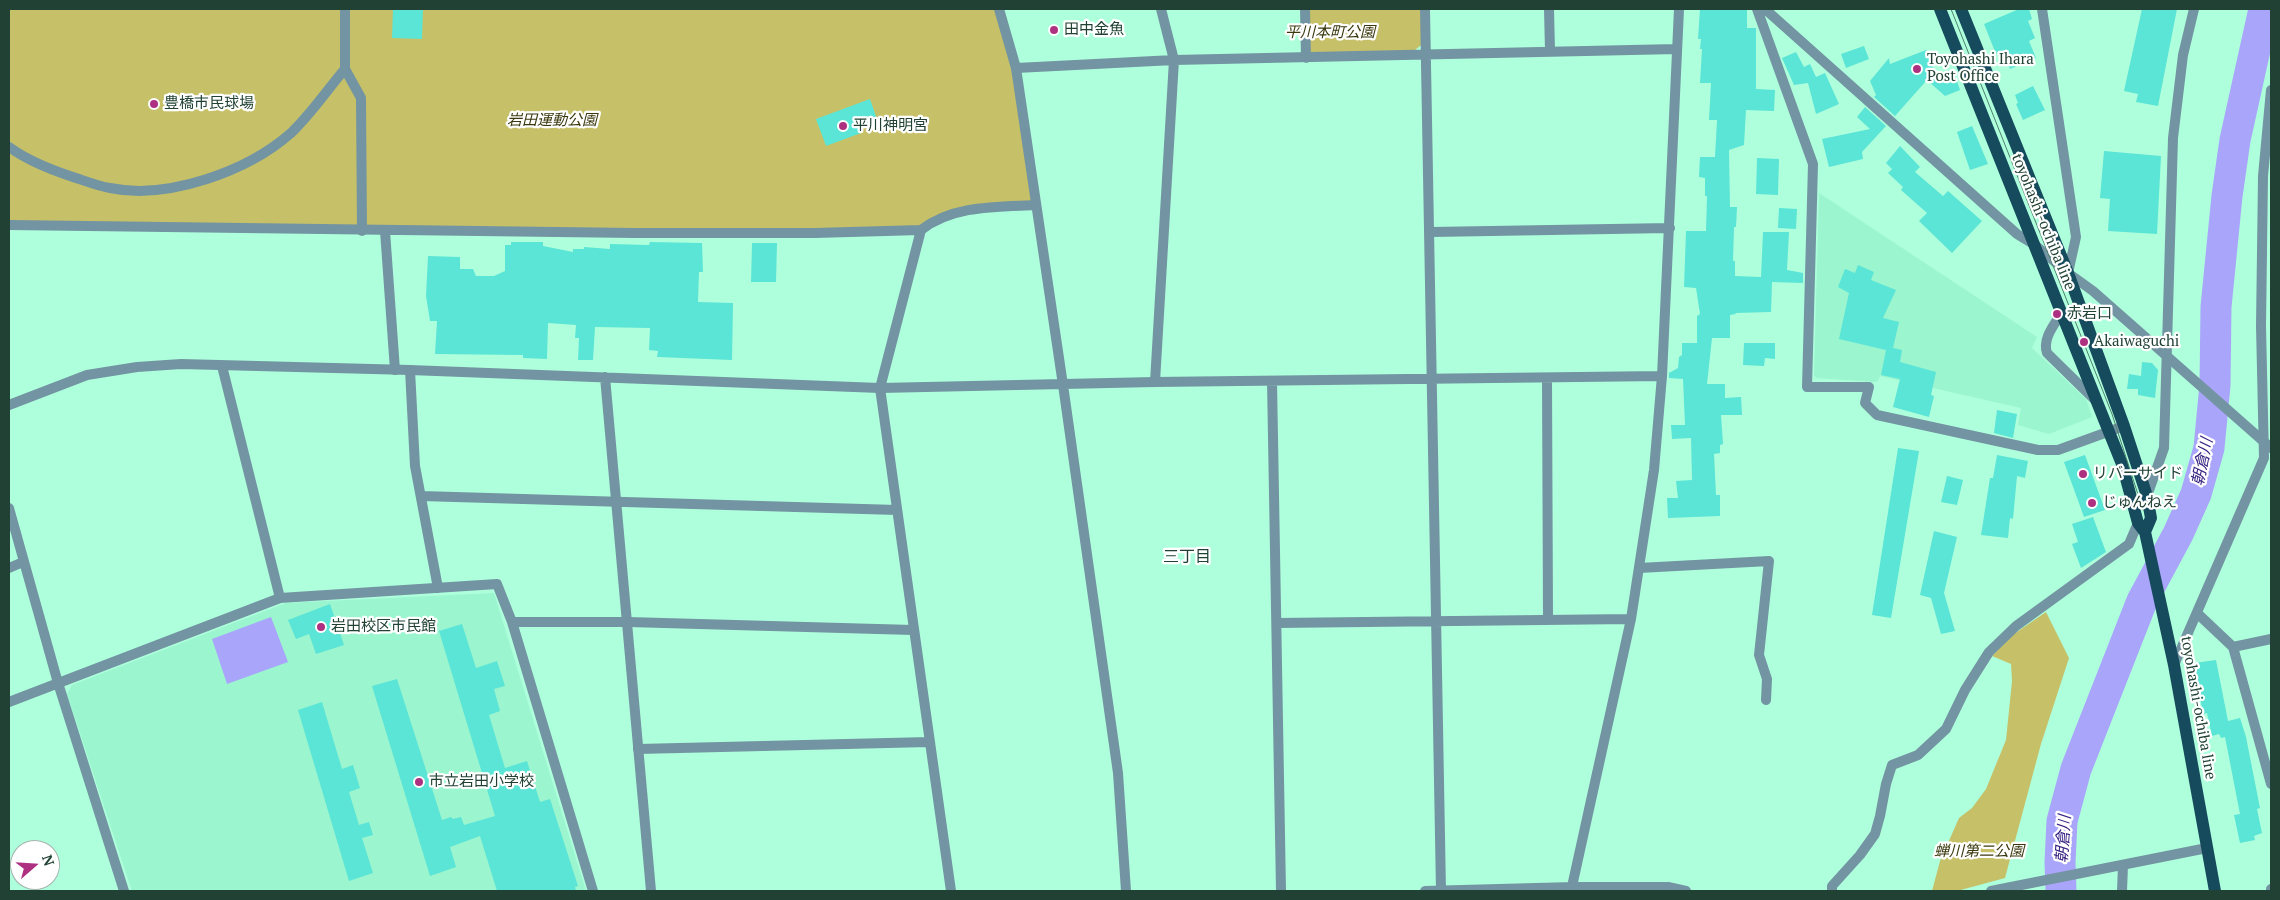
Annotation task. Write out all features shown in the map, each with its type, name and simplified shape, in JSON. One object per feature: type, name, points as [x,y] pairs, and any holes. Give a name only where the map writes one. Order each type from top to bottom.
[{"type":"main road","name":"toyohashi-ochiba line","points":[[1940,9],[2122,464],[2142,527],[2171,650],[2215,891]]},
{"type":"main road","name":"toyohashi-ochiba line","points":[[1961,9],[2068,273],[2124,426],[2147,496],[2151,518],[2142,527]]},
{"type":"street","points":[[345,9],[345,69],[361,98],[362,231]]},
{"type":"street","points":[[999,9],[1016,68],[1063,385],[1118,773],[1126,891]]},
{"type":"street","points":[[1155,382],[1174,60],[1161,9]]},
{"type":"street","points":[[1305,9],[1306,58]]},
{"type":"street","points":[[1426,9],[1425,56],[1431,232],[1441,891]]},
{"type":"street","points":[[1549,9],[1550,51]]},
{"type":"street","points":[[1572,889],[1631,619],[1654,470],[1662,376],[1679,9]]},
{"type":"street","points":[[1757,9],[1813,164],[1807,387],[1869,387],[1865,403],[1876,416],[2038,450],[2058,450],[2124,426]]},
{"type":"street","points":[[1765,9],[2017,234],[2035,245],[2093,291],[2271,448]]},
{"type":"street","points":[[2042,9],[2076,236],[2068,273]]},
{"type":"street","points":[[2147,496],[2164,448],[2169,358],[2173,138],[2183,55],[2194,9]]},
{"type":"street","points":[[1016,68],[1174,60],[1677,49]]},
{"type":"street","points":[[9,147],[24,157],[60,173],[111,188],[149,189],[190,183],[232,169],[256,157],[280,141],[303,120],[345,69]]},
{"type":"street","points":[[2174,665],[2198,614],[2245,498],[2264,458],[2261,326],[2271,90]]},
{"type":"street","points":[[9,225],[362,231],[796,233],[920,230],[931,222],[970,208],[1036,205]]},
{"type":"street","points":[[1431,232],[1670,228]]},
{"type":"street","points":[[920,230],[880,388],[929,742],[952,891]]},
{"type":"street","points":[[385,231],[395,370]]},
{"type":"street","points":[[2062,312],[2046,339],[2045,347],[2047,353],[2098,404]]},
{"type":"street","points":[[2261,326],[2271,331]]},
{"type":"street","points":[[9,405],[87,375],[137,367],[181,364],[410,370],[880,388],[1155,382],[1547,379],[1662,376]]},
{"type":"street","points":[[222,366],[280,598]]},
{"type":"street","points":[[410,370],[415,466],[438,588]]},
{"type":"street","points":[[605,377],[651,891]]},
{"type":"street","points":[[1547,379],[1548,618]]},
{"type":"street","points":[[1272,382],[1280,891]]},
{"type":"street","points":[[421,496],[897,510]]},
{"type":"street","points":[[9,508],[58,683],[124,891]]},
{"type":"street","points":[[1832,891],[1832,886],[1860,855],[1875,834],[1892,766],[1918,755],[1946,729],[1965,690],[1989,652],[2016,626],[2129,544],[2142,527]]},
{"type":"street","points":[[1639,568],[1769,561],[1759,655],[1767,679],[1766,700]]},
{"type":"street","points":[[9,568],[23,562]]},
{"type":"street","points":[[9,702],[280,598],[498,584],[512,622],[592,891]]},
{"type":"street","points":[[2198,614],[2233,647],[2271,784]]},
{"type":"street","points":[[1277,623],[1548,618],[1631,619]]},
{"type":"street","points":[[512,622],[628,622],[913,630]]},
{"type":"street","points":[[2233,647],[2271,639]]},
{"type":"street","points":[[638,749],[929,742]]},
{"type":"street","points":[[1991,891],[2207,848]]},
{"type":"street","points":[[2122,891],[2123,865]]},
{"type":"street","points":[[1425,891],[1668,887],[1686,891]]},
{"type":"shaded area","points":[[1819,193],[2037,337],[2032,348],[2086,399],[2092,417],[2049,434],[2018,425],[2021,408],[1880,376],[1878,381],[1874,382],[1816,378],[1814,375]]},
{"type":"shaded area","points":[[494,593],[586,891],[132,891],[67,694],[72,685],[286,603]]},
{"type":"shaded area","points":[[271,617],[288,662],[227,684],[212,639]]},
{"type":"green space","name":"岩田運動公園","points":[[9,9],[999,9],[1016,68],[1036,205],[972,209],[921,230],[9,225]]},
{"type":"green space","name":"平川本町公園","points":[[1305,9],[1425,9],[1425,42],[1410,54],[1306,58]]},
{"type":"green space","name":"蝉川第二公園","points":[[2046,612],[2069,658],[2041,744],[2005,878],[1957,891],[1932,891],[1940,861],[1959,818],[1972,808],[1986,789],[2006,740],[2012,681],[2011,664],[1992,656],[2011,636]]},
{"type":"building","points":[[393,9],[423,9],[422,39],[392,38]]},
{"type":"building","points":[[1700,9],[1747,9],[1747,28],[1756,28],[1756,89],[1775,90],[1774,111],[1746,110],[1744,145],[1729,150],[1730,207],[1737,207],[1736,227],[1734,227],[1733,261],[1735,261],[1735,276],[1761,277],[1763,232],[1789,232],[1787,270],[1803,273],[1803,283],[1772,282],[1771,312],[1735,313],[1730,315],[1730,338],[1712,338],[1707,384],[1725,384],[1725,398],[1741,397],[1742,415],[1721,415],[1723,444],[1720,445],[1720,453],[1714,454],[1716,495],[1720,495],[1720,516],[1668,518],[1667,498],[1678,498],[1676,481],[1692,480],[1691,438],[1672,439],[1671,425],[1685,425],[1683,379],[1669,378],[1669,373],[1678,368],[1679,357],[1682,355],[1682,343],[1697,343],[1697,316],[1700,314],[1696,288],[1684,287],[1686,231],[1706,231],[1707,196],[1705,196],[1705,178],[1699,177],[1700,157],[1715,157],[1717,120],[1709,120],[1711,83],[1700,83],[1702,49],[1700,49],[1701,39],[1698,39]]},
{"type":"building","points":[[2019,9],[2029,9],[2032,19],[2028,21],[2035,38],[2029,41],[2036,58],[2010,69],[2003,51],[1996,54],[1984,24]]},
{"type":"building","points":[[2142,9],[2177,9],[2158,106],[2136,102],[2138,94],[2124,91]]},
{"type":"building","points":[[1864,46],[1869,59],[1846,68],[1841,54]]},
{"type":"building","points":[[1926,50],[1938,81],[1955,75],[1960,90],[1945,96],[1927,80],[1895,116],[1874,97],[1876,95],[1870,81],[1889,58],[1890,64]]},
{"type":"building","points":[[1796,52],[1804,67],[1810,64],[1816,77],[1825,73],[1839,104],[1816,114],[1808,83],[1794,85],[1782,58]]},
{"type":"building","points":[[2033,86],[2045,110],[2023,120],[2016,104],[2018,103],[2015,95]]},
{"type":"building","name":"平川神明宮","points":[[870,99],[878,122],[860,129],[861,133],[826,146],[816,119]]},
{"type":"building","points":[[1865,107],[1886,126],[1862,152],[1863,159],[1829,167],[1822,139],[1870,129],[1857,117]]},
{"type":"building","points":[[1972,126],[1988,164],[1970,170],[1957,132]]},
{"type":"building","points":[[1900,146],[1920,167],[1915,172],[1943,196],[1948,191],[1982,221],[1952,253],[1919,221],[1927,213],[1901,190],[1903,187],[1888,173],[1892,169],[1886,163]]},
{"type":"building","points":[[2104,151],[2161,156],[2157,234],[2108,231],[2110,199],[2100,198]]},
{"type":"building","points":[[1757,158],[1779,159],[1778,195],[1756,194]]},
{"type":"building","points":[[1779,208],[1797,209],[1796,229],[1778,228]]},
{"type":"building","points":[[511,242],[543,242],[543,246],[573,252],[573,249],[584,249],[584,247],[610,249],[610,244],[649,245],[650,242],[702,243],[703,272],[699,272],[698,302],[733,303],[732,360],[657,357],[658,351],[649,350],[650,328],[595,327],[593,360],[578,360],[579,338],[575,338],[576,325],[548,323],[547,359],[523,358],[523,355],[435,354],[437,321],[430,321],[426,296],[428,256],[460,257],[460,269],[473,269],[476,276],[494,276],[505,271],[505,245],[511,245]]},
{"type":"building","points":[[752,243],[777,243],[776,282],[751,282]]},
{"type":"building","points":[[1858,265],[1874,272],[1871,280],[1896,290],[1883,318],[1899,322],[1893,348],[1902,350],[1900,362],[1936,372],[1931,395],[1934,396],[1929,417],[1893,407],[1900,379],[1881,375],[1886,350],[1839,339],[1849,293],[1838,287],[1845,269],[1855,273]]},
{"type":"building","points":[[1744,343],[1775,343],[1775,359],[1765,358],[1764,366],[1743,365]]},
{"type":"building","points":[[2142,362],[2152,363],[2158,370],[2155,398],[2138,395],[2138,389],[2127,389],[2129,374],[2141,376]]},
{"type":"building","points":[[1997,410],[2017,414],[2013,438],[1994,433]]},
{"type":"building","points":[[1898,448],[1919,451],[1891,618],[1872,615]]},
{"type":"building","points":[[1997,455],[2028,461],[2025,478],[2017,476],[2013,519],[2010,518],[2008,538],[1981,535],[1990,478],[1993,478]]},
{"type":"building","points":[[2085,455],[2105,510],[2084,517],[2064,462]]},
{"type":"building","points":[[1947,476],[1963,480],[1957,505],[1941,502]]},
{"type":"building","points":[[2093,517],[2106,552],[2081,568],[2072,544],[2078,542],[2072,524]]},
{"type":"building","points":[[1934,531],[1957,537],[1944,593],[1955,631],[1941,634],[1931,598],[1920,595]]},
{"type":"building","name":"岩田校区市民館","points":[[330,604],[344,645],[316,654],[309,634],[296,639],[288,620]]},
{"type":"building","points":[[462,624],[476,668],[497,661],[505,686],[494,689],[500,711],[489,715],[505,768],[527,761],[540,802],[550,799],[578,886],[575,887],[576,891],[497,891],[480,836],[450,847],[456,867],[430,876],[372,686],[397,679],[442,820],[451,817],[453,819],[461,817],[464,825],[495,816],[439,631]]},
{"type":"building","points":[[2216,660],[2228,721],[2240,718],[2246,737],[2260,808],[2257,809],[2262,833],[2254,836],[2255,840],[2240,843],[2234,815],[2240,814],[2225,737],[2221,738],[2219,734],[2212,736],[2207,713],[2203,714],[2194,663]]},
{"type":"building","points":[[322,702],[342,769],[353,765],[360,788],[349,792],[359,825],[369,822],[373,835],[362,838],[373,873],[349,881],[298,710]]},
{"type":"waterway","name":"朝倉川","points":[[2061,891],[2062,821],[2076,769],[2142,601],[2178,534],[2196,494],[2209,448],[2215,385],[2216,307],[2227,196],[2235,140],[2264,9]]},
{"type":"tram line","points":[[1951,9],[2112,414],[2143,510]]},
{"type":"place","name":"田中金魚","points":[[1054,30]]},
{"type":"place","name":"Toyohashi Ihara Post Office","points":[[1917,69]]},
{"type":"place","name":"豊橋市民球場","points":[[154,104]]},
{"type":"place","name":"平川神明宮","points":[[843,126]]},
{"type":"place","name":"赤岩口","points":[[2057,314]]},
{"type":"place","name":"Akaiwaguchi","points":[[2084,342]]},
{"type":"place","name":"リバーサイド","points":[[2083,474]]},
{"type":"place","name":"じゅんねえ","points":[[2092,503]]},
{"type":"place","name":"岩田校区市民館","points":[[321,627]]},
{"type":"place","name":"市立岩田小学校","points":[[419,782]]},
{"type":"district","name":"三丁目","points":[[1187,557]]}]
